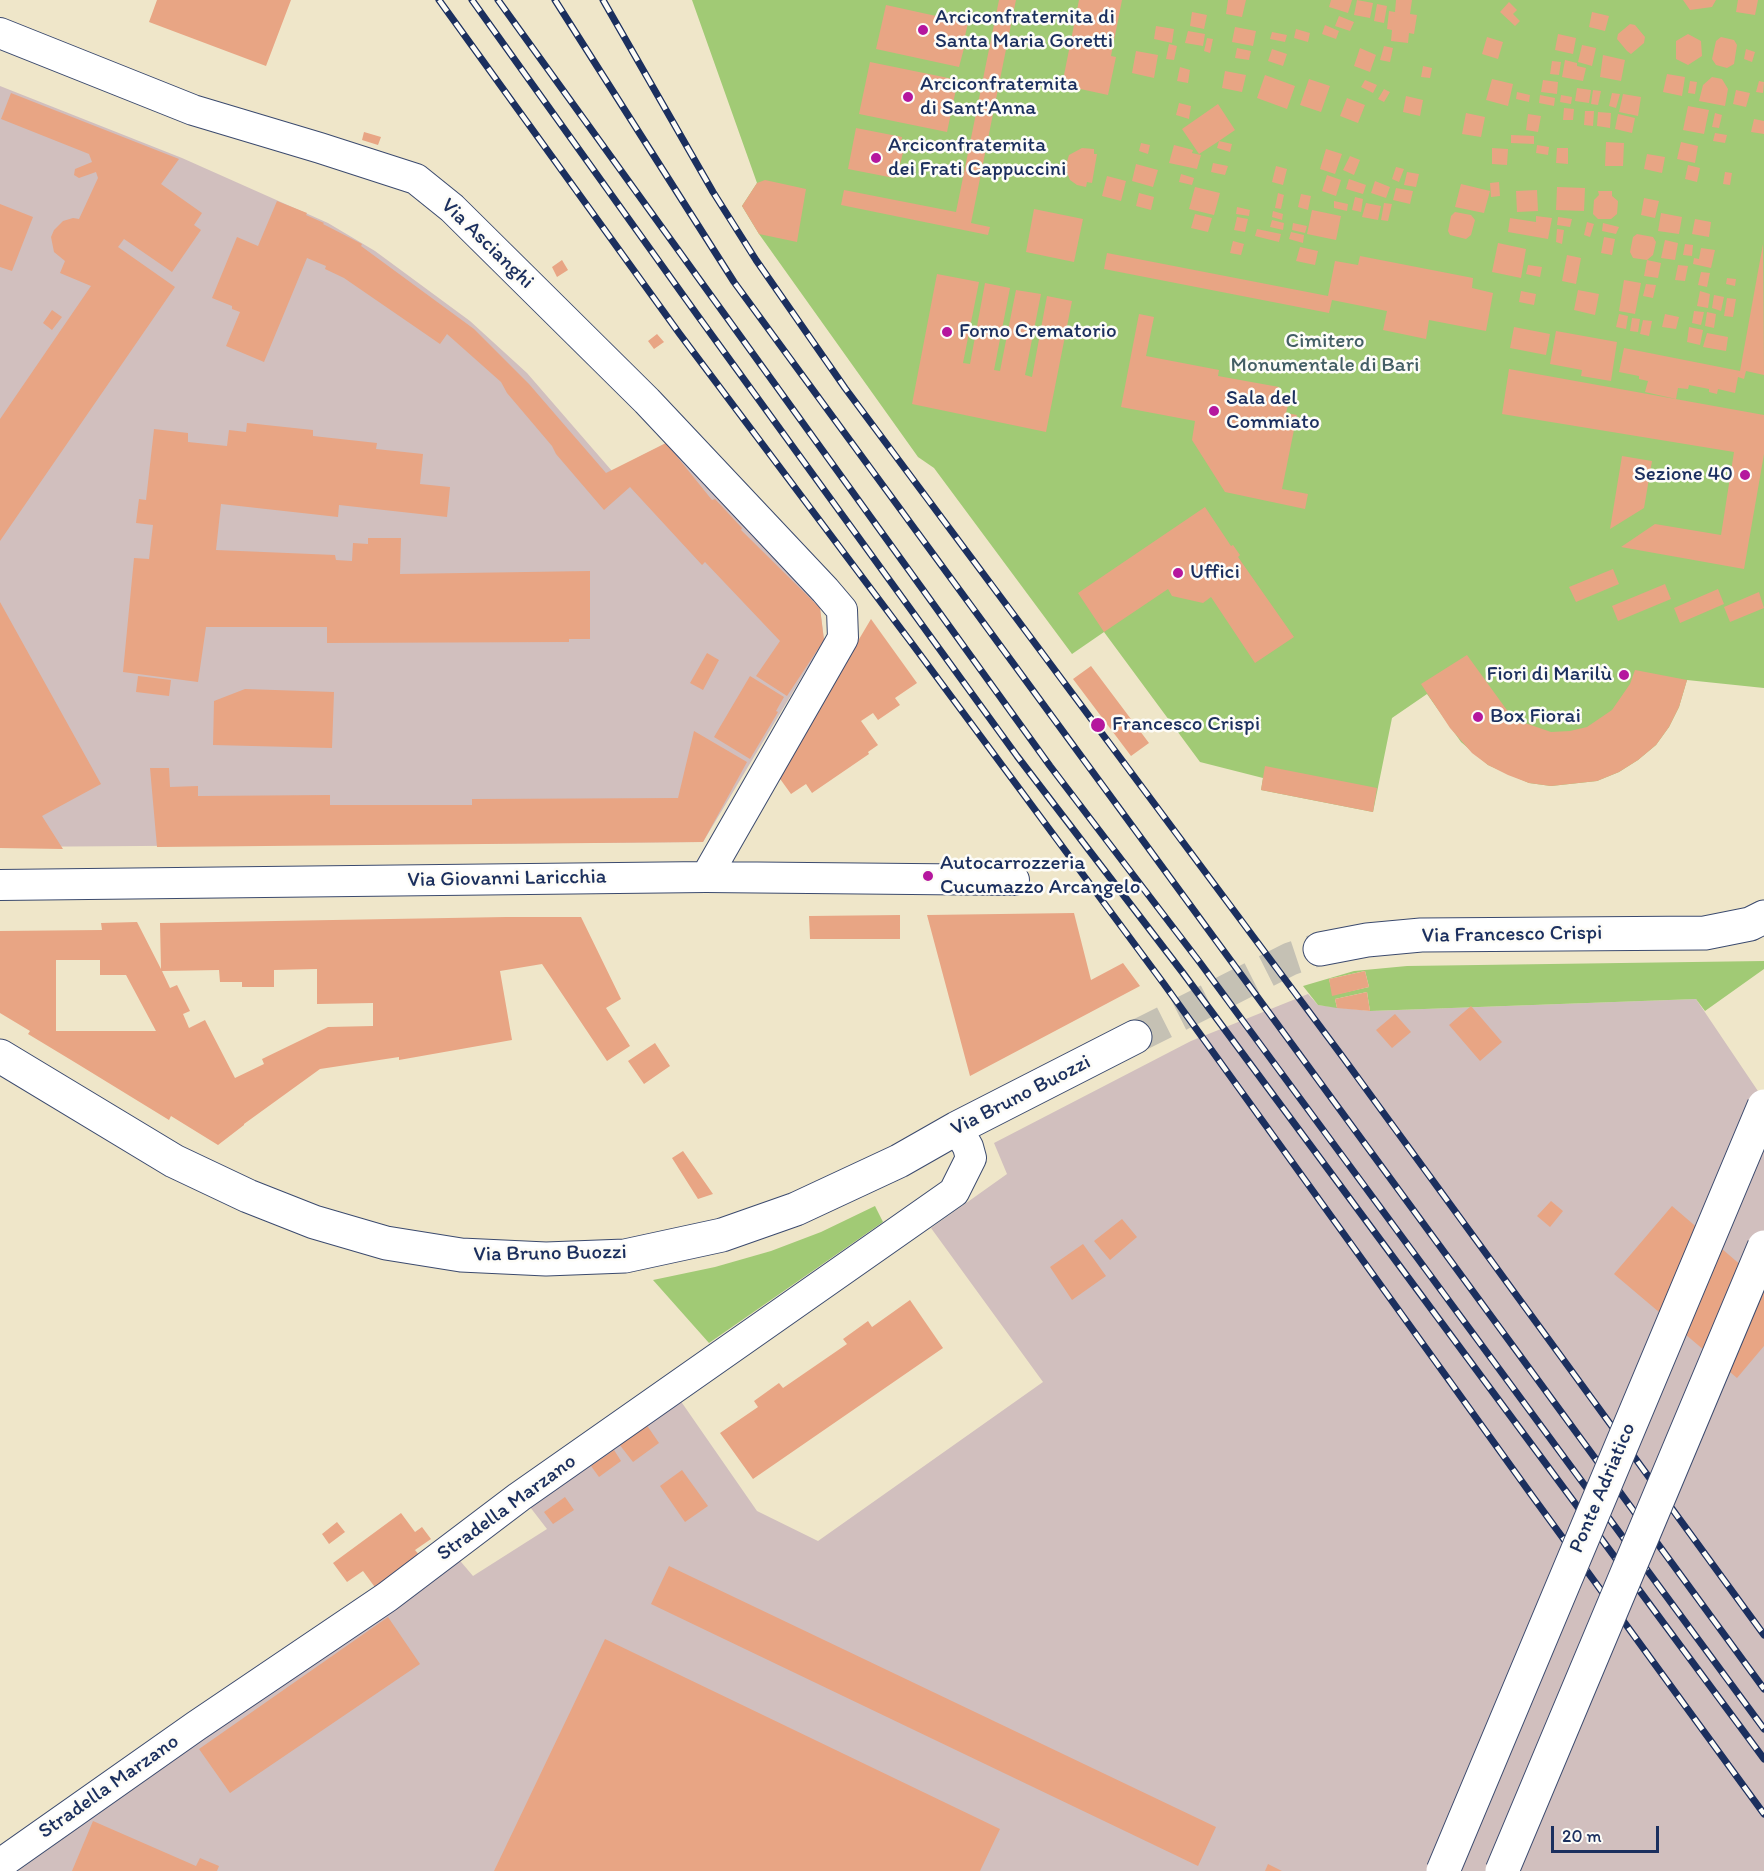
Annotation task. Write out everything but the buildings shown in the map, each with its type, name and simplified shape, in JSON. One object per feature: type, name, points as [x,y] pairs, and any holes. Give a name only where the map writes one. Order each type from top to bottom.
[{"type":"main road","points":[[1705,933],[1750,924],[1764,917]]},
{"type":"main road","points":[[1705,933],[1764,943]]},
{"type":"main road","name":"Via Francesco Crispi","points":[[1320,949],[1367,940],[1421,935],[1705,933]]},
{"type":"main road","name":"Via Bruno Buozzi","points":[[0,1056],[174,1161],[248,1196],[314,1222],[376,1240],[461,1255],[546,1259],[625,1256],[722,1235],[796,1209],[899,1161],[957,1128],[1135,1037]]},
{"type":"main road","name":"Ponte Adriatico","points":[[1443,1871],[1764,1106]]},
{"type":"main road","points":[[1502,1871],[1764,1247]]},
{"type":"street","name":"Via Ascianghi","points":[[0,33],[193,110],[416,179],[452,208],[647,401],[842,610],[843,638],[706,877]]},
{"type":"street","name":"Via Giovanni Laricchia","points":[[0,885],[706,877],[1014,880]]},
{"type":"street","name":"Stradella Marzano","points":[[0,1863],[196,1726],[387,1597],[519,1497],[954,1192],[971,1158],[968,1147],[957,1128]]},
{"type":"shaded area","points":[[0,86],[182,158],[328,223],[375,251],[470,321],[527,373],[612,471],[666,443],[820,608],[824,640],[703,842],[0,847]]},
{"type":"shaded area","points":[[1308,994],[1318,1005],[1370,1011],[1696,999],[1764,1100],[1764,1871],[18,1871],[456,1556],[473,1576],[547,1529],[530,1507],[680,1400],[757,1511],[818,1541],[1043,1382],[931,1228],[1007,1174],[994,1143],[1191,1041]]},
{"type":"green space","name":"Cimitero Monumentale di Bari","points":[[692,0],[1764,0],[1764,688],[1687,680],[1679,707],[1669,727],[1656,745],[1638,760],[1619,772],[1597,781],[1551,786],[1529,783],[1488,765],[1461,742],[1427,694],[1392,718],[1373,812],[1261,790],[1263,778],[1200,762],[1104,632],[1072,654],[934,468],[918,457],[759,234],[742,206],[757,183]]},
{"type":"green space","points":[[1764,961],[1764,969],[1705,1011],[1696,999],[1370,1011],[1367,992],[1335,999],[1337,1008],[1318,1005],[1303,986],[1354,971],[1407,966]],"holes":[[[1365,971],[1369,987],[1333,995],[1329,979]]]},
{"type":"green space","points":[[875,1206],[883,1222],[709,1343],[653,1280],[715,1267],[771,1251],[821,1232]]},
{"type":"tunnel","points":[[1135,1037],[1290,959],[1320,949]]},
{"type":"railway","points":[[439,0],[679,333],[1164,984],[1764,1814]]},
{"type":"railway","points":[[472,0],[1017,756],[1183,973],[1764,1759]]},
{"type":"railway","points":[[498,0],[1050,766],[1201,964],[1764,1729]]},
{"type":"railway","points":[[555,0],[734,282],[1764,1689]]},
{"type":"railway","points":[[603,0],[713,192],[756,260],[845,388],[1342,1056],[1764,1635]]},
{"type":"place","name":"Arciconfraternita di Santa Maria Goretti","points":[[923,30]]},
{"type":"place","name":"Arciconfraternita di Sant'Anna","points":[[908,97]]},
{"type":"place","name":"Arciconfraternita dei Frati Cappuccini","points":[[876,158]]},
{"type":"place","name":"Forno Crematorio","points":[[947,332]]},
{"type":"place","name":"Sala del Commiato","points":[[1214,411]]},
{"type":"place","name":"Sezione 40","points":[[1745,475]]},
{"type":"place","name":"Uffici","points":[[1178,573]]},
{"type":"place","name":"Fiori di Marilù","points":[[1624,675]]},
{"type":"place","name":"Box Fiorai","points":[[1478,717]]},
{"type":"place","name":"Francesco Crispi","points":[[1098,725]]},
{"type":"place","name":"Autocarrozzeria Cucumazzo Arcangelo","points":[[928,876]]}]
